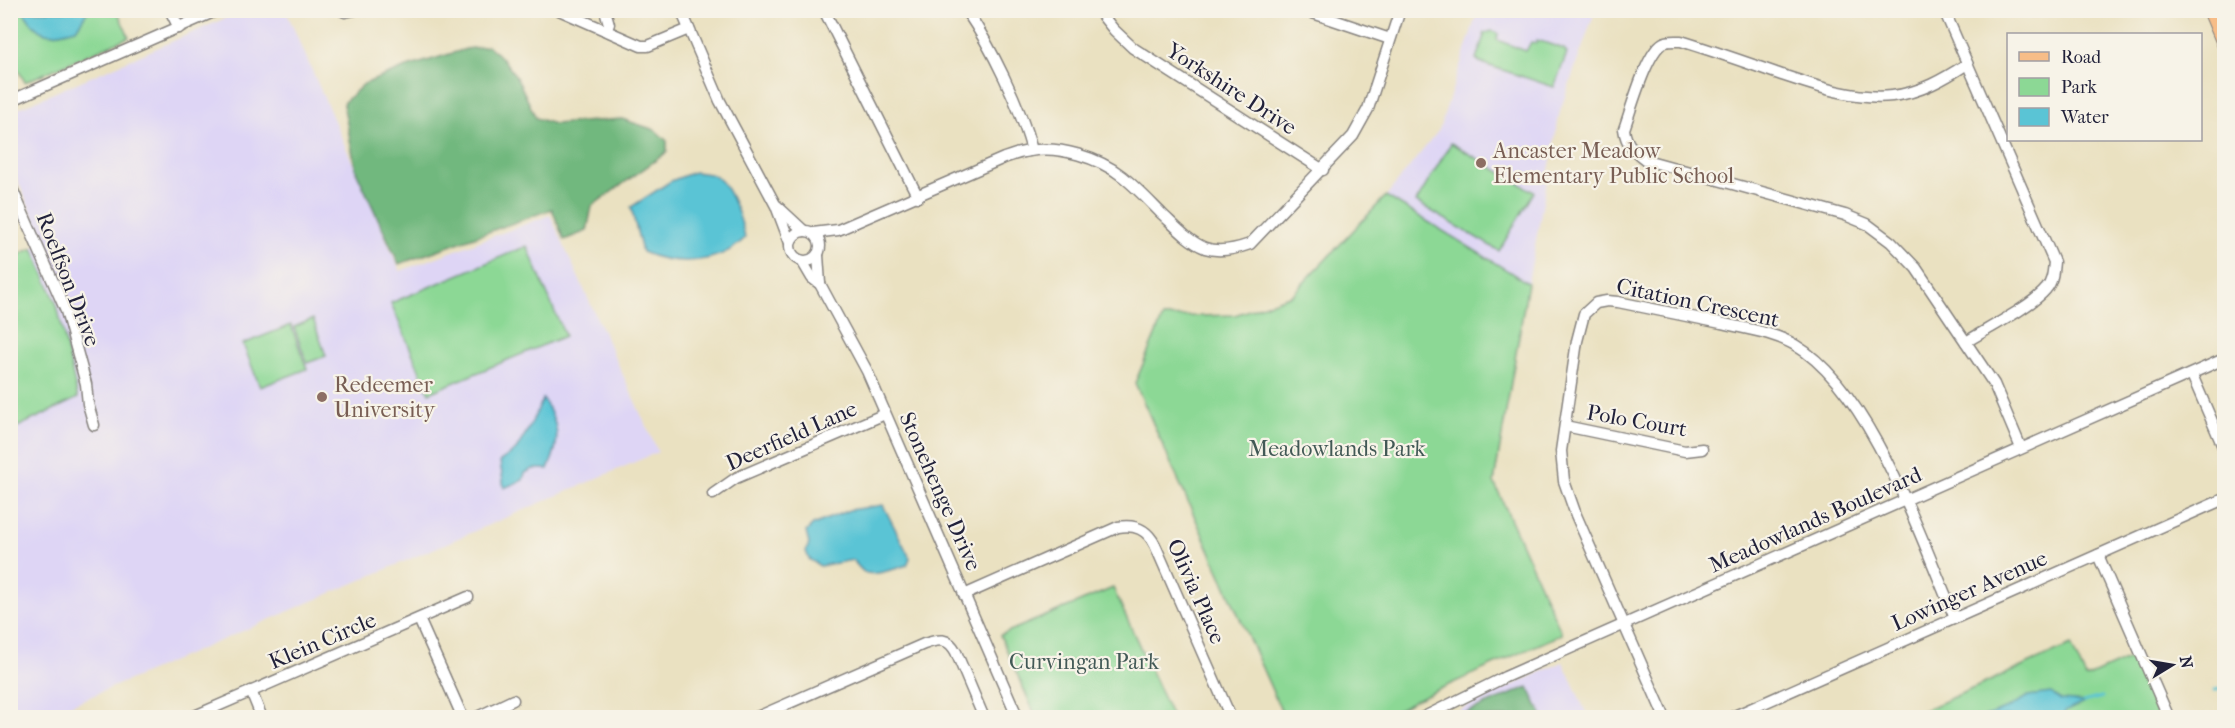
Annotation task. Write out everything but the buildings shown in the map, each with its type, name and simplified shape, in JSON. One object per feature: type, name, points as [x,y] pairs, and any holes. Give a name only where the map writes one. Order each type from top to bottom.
[{"type":"main road","points":[[2209,10],[2220,26],[2224,46]]},
{"type":"street","points":[[171,10],[178,28]]},
{"type":"street","points":[[10,101],[218,10]]},
{"type":"street","points":[[341,10],[345,12],[355,10]]},
{"type":"street","points":[[559,10],[636,45],[648,46],[689,29]]},
{"type":"street","points":[[605,10],[609,24],[606,31]]},
{"type":"street","points":[[681,10],[720,101],[776,206],[790,243],[791,252],[802,261],[811,261],[838,230]]},
{"type":"street","points":[[824,10],[918,197]]},
{"type":"street","points":[[966,10],[990,47],[1028,134],[1032,150]]},
{"type":"street","name":"Yorkshire Drive","points":[[1098,10],[1133,48],[1323,170]]},
{"type":"street","points":[[1304,10],[1390,39]]},
{"type":"street","points":[[790,243],[795,234],[838,230],[1004,158],[1032,150],[1059,151],[1092,159],[1121,175],[1194,242],[1206,248],[1218,251],[1250,244],[1353,136],[1368,109],[1400,10]]},
{"type":"street","points":[[1944,10],[2054,262],[2053,276],[2047,288],[2034,300],[1966,342]]},
{"type":"street","points":[[1967,64],[1919,90],[1892,96],[1863,96],[1828,90],[1681,41],[1665,41],[1648,62],[1624,129],[1625,140],[1633,151],[1646,160],[1845,215],[1867,224],[1892,242],[1916,268],[1994,384],[2021,448]]},
{"type":"street","name":"Roelfson Drive","points":[[10,184],[66,311],[86,384],[88,404],[94,425]]},
{"type":"street","points":[[776,206],[819,239],[819,251]]},
{"type":"street","name":"Stonehenge Drive","points":[[819,251],[820,284]]},
{"type":"street","name":"Stonehenge Drive","points":[[802,261],[812,278],[820,284],[863,362],[1018,717]]},
{"type":"street","name":"Citation Crescent","points":[[1665,717],[1576,515],[1564,481],[1561,451],[1577,342],[1584,314],[1596,303],[1618,302],[1761,332],[1795,345],[1819,362],[1842,388],[1872,433],[1955,618]]},
{"type":"street","name":"Meadowlands Boulevard","points":[[1422,717],[1504,677],[1624,626],[2021,448],[2193,375],[2224,359]]},
{"type":"street","points":[[2193,375],[2224,449]]},
{"type":"street","name":"Deerfield Lane","points":[[713,494],[736,478],[885,414]]},
{"type":"street","name":"Polo Court","points":[[1565,426],[1685,450],[1702,449]]},
{"type":"street","name":"Lowinger Avenue","points":[[1730,717],[2224,499]]},
{"type":"street","name":"Olivia Place","points":[[964,595],[1118,527],[1129,525],[1141,528],[1152,538],[1231,717]]},
{"type":"street","points":[[2098,555],[2169,717]]},
{"type":"street","name":"Klein Circle","points":[[190,717],[468,597]]},
{"type":"street","points":[[419,619],[463,717]]},
{"type":"street","points":[[755,717],[924,644],[935,640],[945,640],[956,652],[984,717]]},
{"type":"street","points":[[251,691],[262,717]]},
{"type":"street","points":[[475,717],[513,700]]},
{"type":"shaded area","name":"Redeemer University","points":[[242,11],[286,11],[400,271],[550,215],[658,452],[43,717],[11,717],[11,258],[44,242],[11,165],[10,112]]},
{"type":"shaded area","name":"Ancaster Meadow Elementary Public School","points":[[1478,11],[1595,11],[1560,111],[1528,283],[1386,196],[1439,130]]},
{"type":"shaded area","points":[[1563,662],[1588,717],[1443,718],[1465,707]]},
{"type":"green space","points":[[10,11],[117,11],[129,37],[25,82],[11,57]]},
{"type":"green space","points":[[1492,31],[1498,34],[1497,40],[1526,51],[1531,42],[1536,43],[1537,40],[1564,49],[1567,53],[1554,87],[1481,63],[1476,59],[1485,33]]},
{"type":"green space","points":[[488,46],[512,70],[536,118],[554,124],[622,119],[655,130],[667,141],[667,152],[592,206],[587,231],[564,240],[552,209],[399,264],[356,171],[343,103],[364,84],[404,68],[466,49]]},
{"type":"green space","points":[[1451,143],[1534,192],[1499,251],[1416,202]]},
{"type":"green space","name":"Meadowlands Park","points":[[1386,196],[1528,283],[1494,482],[1562,634],[1413,701],[1387,717],[1284,717],[1135,383],[1163,317],[1235,315],[1292,295]]},
{"type":"green space","points":[[527,246],[565,336],[429,393],[391,303]]},
{"type":"green space","points":[[33,248],[57,305],[78,398],[11,430],[11,258]]},
{"type":"green space","points":[[313,319],[326,356],[307,363],[294,327]]},
{"type":"green space","points":[[291,325],[307,369],[260,387],[243,344]]},
{"type":"green space","name":"Curvingan Park","points":[[1113,588],[1172,717],[1036,717],[1000,635]]},
{"type":"green space","points":[[2071,645],[2086,678],[2132,657],[2158,717],[1906,718]]},
{"type":"green space","points":[[1528,687],[1543,717],[1460,718],[1459,716]]},
{"type":"water","points":[[23,11],[88,11],[76,29],[51,34],[34,26]]},
{"type":"water","points":[[694,172],[713,175],[724,185],[738,212],[745,238],[723,254],[696,260],[668,260],[642,252],[631,207],[671,181]]},
{"type":"water","points":[[543,399],[553,417],[557,433],[555,450],[548,469],[533,469],[525,473],[523,480],[504,488],[500,461],[516,450]]},
{"type":"water","points":[[883,505],[910,558],[907,565],[885,572],[868,573],[853,560],[820,566],[809,559],[806,551],[809,544],[806,532],[813,525],[849,510]]},
{"type":"water","points":[[2051,693],[2061,700],[2086,702],[2066,711],[2061,717],[1983,717],[2008,708],[2028,696]]},
{"type":"waterway","points":[[2214,690],[2224,689]]},
{"type":"waterway","points":[[2083,702],[2102,697]]},
{"type":"place","name":"Ancaster Meadow Elementary Public School","points":[[1481,163]]},
{"type":"place","name":"Redeemer University","points":[[322,397]]}]
